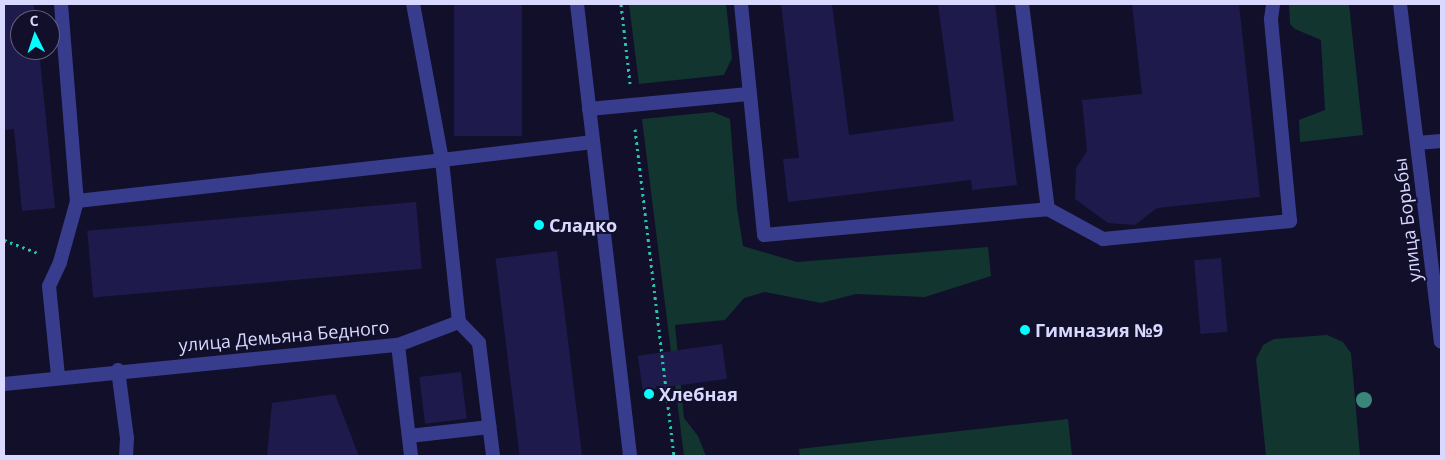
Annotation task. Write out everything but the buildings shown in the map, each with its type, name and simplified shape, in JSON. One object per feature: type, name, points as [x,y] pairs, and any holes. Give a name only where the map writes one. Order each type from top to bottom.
[{"type":"street","points":[[58,376],[49,286],[60,262],[77,201],[61,4]]},
{"type":"street","points":[[413,4],[442,160],[459,322],[479,343],[493,456]]},
{"type":"street","points":[[577,4],[630,456]]},
{"type":"street","points":[[741,4],[748,94],[764,235],[1048,209],[1103,240],[1290,220],[1271,19],[1273,4]]},
{"type":"street","points":[[1022,4],[1048,209]]},
{"type":"street","name":"улица Борьбы","points":[[1400,4],[1441,342]]},
{"type":"street","points":[[590,109],[748,94]]},
{"type":"street","points":[[1417,144],[1441,141]]},
{"type":"street","points":[[77,201],[593,142]]},
{"type":"street","name":"улица Демьяна Бедного","points":[[4,384],[118,370],[398,345],[459,322]]},
{"type":"street","points":[[398,345],[410,456]]},
{"type":"street","points":[[118,370],[127,438],[126,456]]},
{"type":"street","points":[[409,436],[489,427]]},
{"type":"path","points":[[621,4],[674,456]]},
{"type":"path","points":[[4,240],[60,262]]},
{"type":"green space","points":[[629,4],[726,4],[732,58],[724,75],[639,84]]},
{"type":"green space","points":[[1289,4],[1349,4],[1363,135],[1300,142],[1299,120],[1325,110],[1321,40],[1295,29],[1290,24]]},
{"type":"green space","points":[[713,112],[730,119],[737,208],[743,246],[797,262],[988,247],[991,276],[925,297],[856,294],[821,303],[765,292],[744,298],[725,320],[675,325],[684,418],[698,436],[706,456],[684,456],[642,119]]},
{"type":"green space","points":[[1327,335],[1343,342],[1351,353],[1360,456],[1266,456],[1256,359],[1263,345],[1274,339]]},
{"type":"green space","points":[[1068,419],[1072,456],[800,456],[799,449]]},
{"type":"place","name":"Сладко","points":[[539,225]]},
{"type":"place","name":"Гимназия №9","points":[[1025,330]]},
{"type":"place","name":"Хлебная","points":[[649,394]]}]
